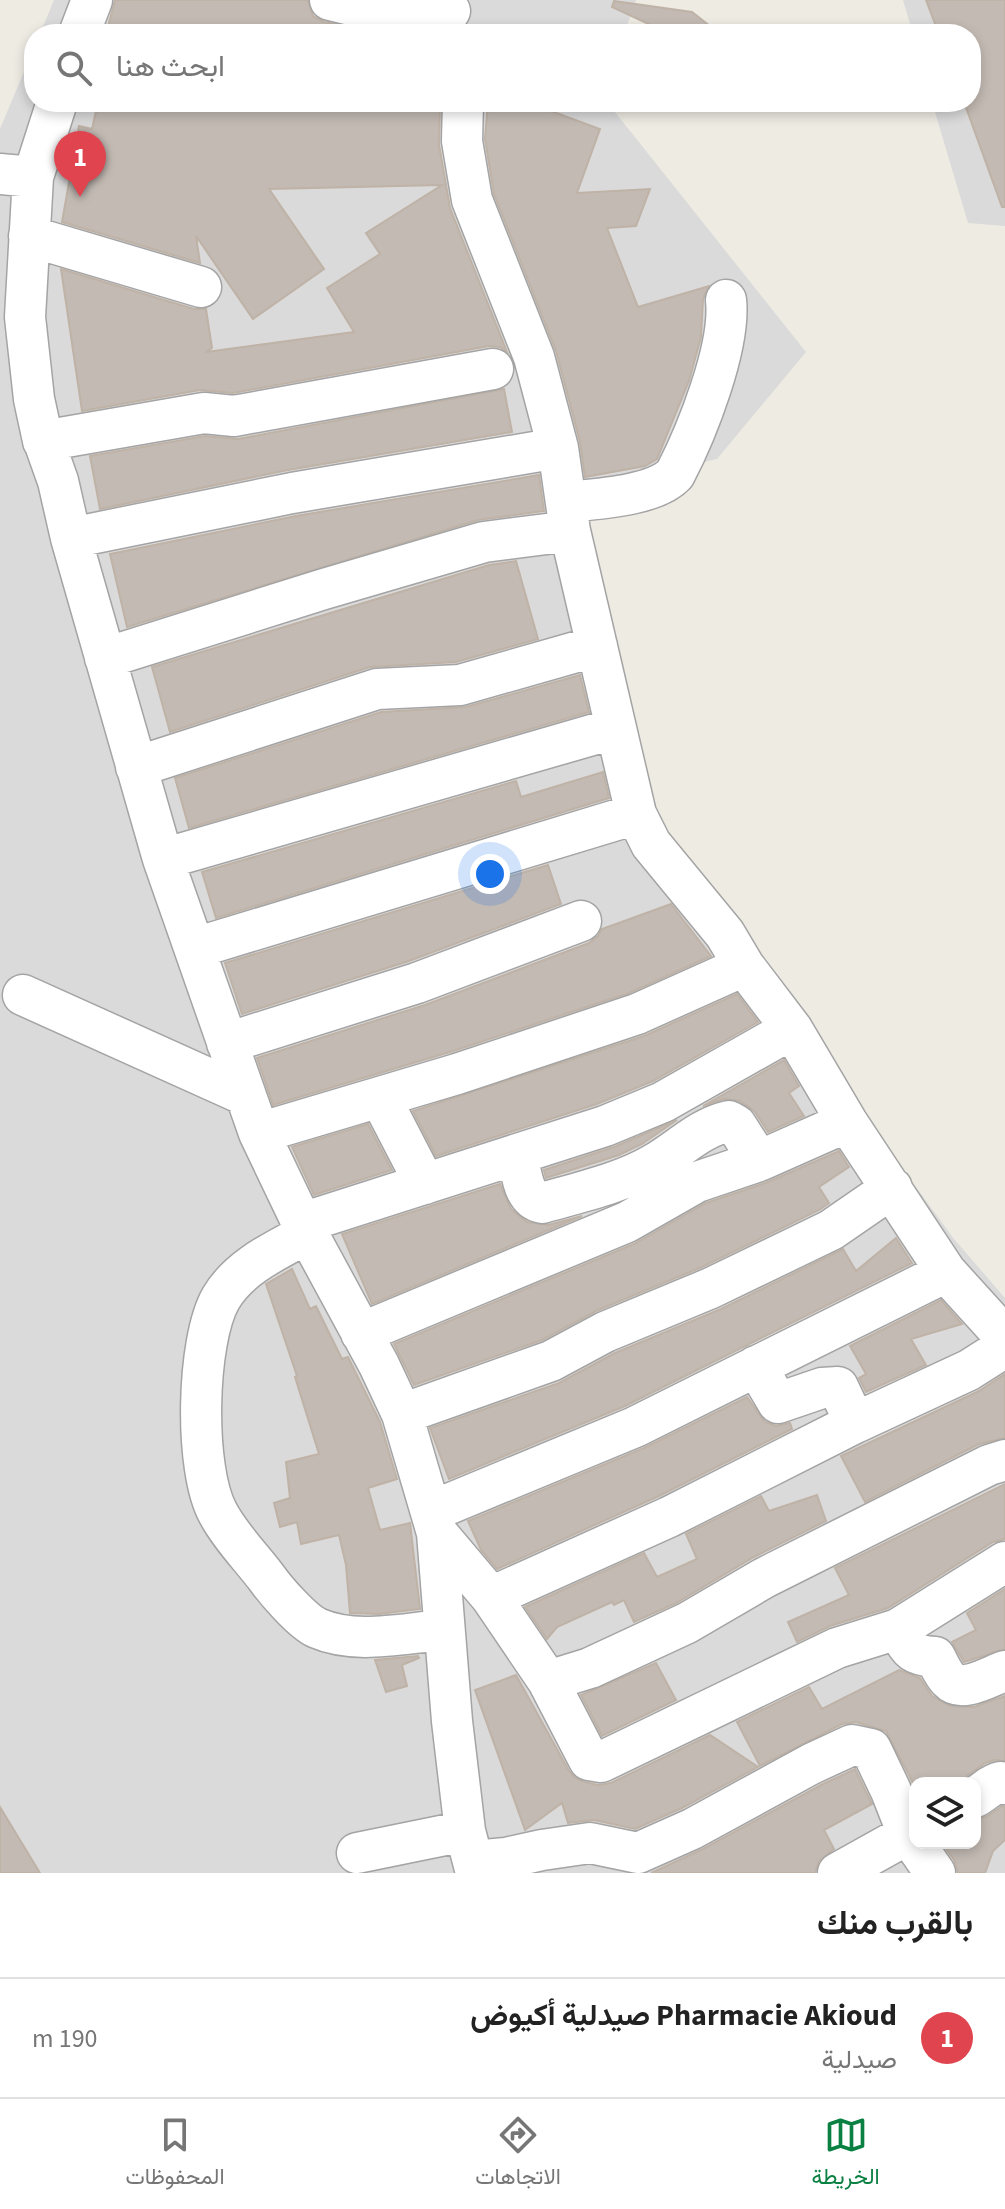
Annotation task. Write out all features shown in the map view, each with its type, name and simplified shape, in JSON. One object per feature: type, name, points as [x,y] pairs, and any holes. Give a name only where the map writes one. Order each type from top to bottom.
[{"type":"street","points":[[83,24],[92,0]]},
{"type":"street","points":[[330,0],[381,11],[451,15]]},
{"type":"street","points":[[51,112],[16,176],[29,236],[25,317],[34,399],[43,441],[58,481],[71,538],[163,859],[259,1133],[402,1414],[434,1522],[471,1855]]},
{"type":"street","points":[[463,112],[462,141],[472,200],[534,357],[558,448],[568,516],[636,814],[651,844],[725,934],[744,966],[792,1029],[847,1122],[946,1272],[1005,1337]]},
{"type":"street","points":[[29,236],[201,287]]},
{"type":"street","points":[[105,658],[568,516],[669,481],[675,474],[700,414],[722,346],[728,318],[726,300]]},
{"type":"street","points":[[43,441],[204,413],[234,416],[493,369]]},
{"type":"street","points":[[71,538],[292,493],[558,448]]},
{"type":"street","points":[[136,767],[377,689],[460,685],[597,646]]},
{"type":"street","points":[[163,859],[616,728]]},
{"type":"street","points":[[195,948],[636,814]]},
{"type":"street","points":[[227,1043],[417,983],[581,921]]},
{"type":"street","points":[[259,1133],[637,1014],[744,966]]},
{"type":"street","points":[[23,995],[245,1095]]},
{"type":"street","points":[[444,1630],[348,1637],[314,1627],[274,1588],[217,1512],[204,1468],[199,1410],[208,1340],[221,1299],[252,1264],[305,1228],[425,1184],[605,1126],[663,1102],[792,1029]]},
{"type":"street","points":[[380,1097],[425,1184]]},
{"type":"street","points":[[517,1155],[528,1196],[542,1203],[590,1190],[652,1166],[709,1126],[729,1121],[736,1125],[759,1161]]},
{"type":"street","points":[[361,1333],[627,1222],[697,1182],[759,1161],[847,1122]]},
{"type":"street","points":[[402,1414],[551,1361],[605,1332],[711,1288],[831,1230],[892,1188]]},
{"type":"street","points":[[434,1522],[635,1427],[946,1272]]},
{"type":"street","points":[[491,1597],[669,1517],[855,1423],[969,1370],[1005,1347]]},
{"type":"street","points":[[756,1366],[778,1403],[822,1388],[838,1387],[855,1423]]},
{"type":"street","points":[[548,1681],[590,1668],[687,1623],[764,1578],[989,1465],[1005,1460]]},
{"type":"street","points":[[434,1522],[491,1597],[548,1681],[589,1760],[601,1762],[837,1648],[898,1629],[1005,1562]]},
{"type":"street","points":[[898,1629],[911,1652],[918,1656],[935,1657],[948,1679],[957,1686],[1005,1671]]},
{"type":"street","points":[[357,1853],[506,1858],[590,1843],[638,1853],[692,1829],[852,1745],[871,1749],[909,1828]]},
{"type":"street","points":[[981,1794],[992,1783],[1005,1784]]},
{"type":"street","points":[[838,1873],[909,1833]]},
{"type":"street","points":[[921,1849],[935,1873]]},
{"type":"shaded area","points":[[54,0],[636,0],[628,24],[44,24]]},
{"type":"shaded area","points":[[903,0],[1005,0],[1005,226],[968,223],[935,112],[981,112],[981,24],[910,24]]},
{"type":"shaded area","points":[[24,72],[24,112],[615,112],[806,352],[717,459],[570,493],[646,818],[954,1239],[1005,1298],[1005,1873],[0,1873],[0,129]]},
{"type":"building","points":[[115,0],[308,0],[313,16],[334,24],[109,24]]},
{"type":"building","points":[[926,0],[1005,0],[1005,207],[1002,207],[968,112],[981,112],[981,24],[935,24]]},
{"type":"building","points":[[614,1],[692,12],[707,24],[649,24],[612,7]]},
{"type":"building","points":[[96,112],[440,112],[439,145],[450,208],[507,352],[500,347],[489,346],[233,393],[200,390],[82,411],[61,269],[194,309],[206,309],[212,348],[206,352],[354,332],[327,288],[380,254],[366,233],[442,185],[269,189],[324,269],[253,319],[196,236],[200,263],[62,222],[79,126],[92,129]]},
{"type":"building","points":[[487,112],[554,112],[600,129],[577,193],[650,189],[636,226],[607,228],[638,307],[709,286],[703,299],[701,337],[689,381],[657,459],[645,466],[585,477],[580,442],[556,351],[494,194],[485,139]]},
{"type":"building","points":[[504,389],[512,432],[288,470],[100,509],[90,456],[205,436],[238,439]]},
{"type":"building","points":[[539,475],[544,511],[478,520],[127,627],[110,554],[296,516]]},
{"type":"building","points":[[516,561],[538,639],[456,662],[370,667],[170,732],[152,667],[489,565]]},
{"type":"building","points":[[580,675],[589,712],[189,828],[175,778],[381,712],[466,707]]},
{"type":"building","points":[[603,772],[609,798],[216,918],[202,872],[516,781],[521,797]]},
{"type":"building","points":[[548,865],[561,904],[409,961],[242,1014],[225,963]]},
{"type":"building","points":[[671,904],[711,956],[629,993],[450,1052],[273,1105],[257,1058],[425,1005],[589,943],[602,929]]},
{"type":"building","points":[[737,994],[758,1022],[653,1081],[597,1104],[436,1156],[413,1111],[644,1036]]},
{"type":"building","points":[[784,1060],[799,1086],[789,1093],[804,1116],[768,1132],[755,1112],[740,1101],[723,1099],[703,1106]]},
{"type":"building","points":[[677,1120],[642,1144],[619,1155],[546,1178],[544,1170],[614,1147]]},
{"type":"building","points":[[368,1124],[392,1170],[314,1195],[292,1147]]},
{"type":"building","points":[[839,1151],[849,1167],[819,1187],[829,1203],[819,1210],[702,1267],[596,1311],[542,1340],[414,1385],[394,1344],[636,1243],[706,1203],[768,1182]]},
{"type":"building","points":[[500,1184],[511,1209],[527,1222],[548,1225],[582,1216],[372,1304],[342,1234]]},
{"type":"building","points":[[896,1238],[912,1263],[625,1406],[449,1479],[430,1428],[559,1383],[615,1353],[721,1309],[843,1249],[856,1271]]},
{"type":"building","points":[[292,1269],[310,1309],[316,1306],[342,1359],[348,1357],[380,1422],[397,1479],[368,1488],[380,1530],[410,1523],[420,1609],[379,1614],[350,1613],[346,1565],[339,1535],[301,1544],[297,1522],[280,1527],[274,1503],[290,1498],[286,1462],[319,1454],[266,1284]]},
{"type":"building","points":[[941,1300],[962,1324],[911,1339],[926,1365],[866,1392],[859,1378],[866,1374],[850,1346]]},
{"type":"building","points":[[1005,1374],[1005,1438],[979,1444],[865,1502],[841,1456],[979,1391]]},
{"type":"building","points":[[747,1397],[765,1422],[776,1426],[790,1423],[792,1429],[659,1496],[497,1569],[481,1550],[468,1521],[644,1448]]},
{"type":"building","points":[[1005,1484],[1005,1539],[993,1542],[888,1608],[830,1626],[797,1642],[788,1622],[849,1595],[835,1568]]},
{"type":"building","points":[[817,1495],[826,1521],[754,1557],[676,1603],[634,1622],[624,1600],[614,1605],[612,1602],[557,1627],[547,1639],[525,1607],[644,1553],[657,1577],[697,1559],[686,1534],[761,1496],[769,1511]]},
{"type":"building","points":[[1005,1589],[1005,1649],[964,1662],[952,1642],[976,1630],[967,1613]]},
{"type":"building","points":[[418,1656],[402,1665],[407,1686],[386,1692],[375,1660]]},
{"type":"building","points":[[656,1663],[676,1700],[602,1736],[581,1695]]},
{"type":"building","points":[[899,1670],[920,1678],[932,1696],[950,1706],[974,1707],[1005,1696],[1005,1761],[985,1763],[965,1777],[910,1777],[886,1731],[856,1722],[842,1724],[760,1766],[737,1722],[809,1687],[822,1709]]},
{"type":"building","points":[[516,1675],[569,1771],[585,1782],[598,1785],[611,1783],[710,1735],[758,1767],[682,1808],[635,1829],[594,1820],[568,1823],[562,1803],[525,1830],[475,1690]]},
{"type":"building","points":[[855,1769],[872,1804],[824,1830],[834,1849],[819,1861],[815,1873],[651,1873],[703,1849]]},
{"type":"building","points":[[0,1807],[40,1873],[0,1873]]},
{"type":"building","points":[[1005,1807],[1005,1840],[993,1851],[985,1873],[958,1873],[946,1849],[981,1849],[981,1818]]},
{"type":"place","name":"Pharmacie Akioud صيدلية أكيوض","points":[[80,197]]}]
